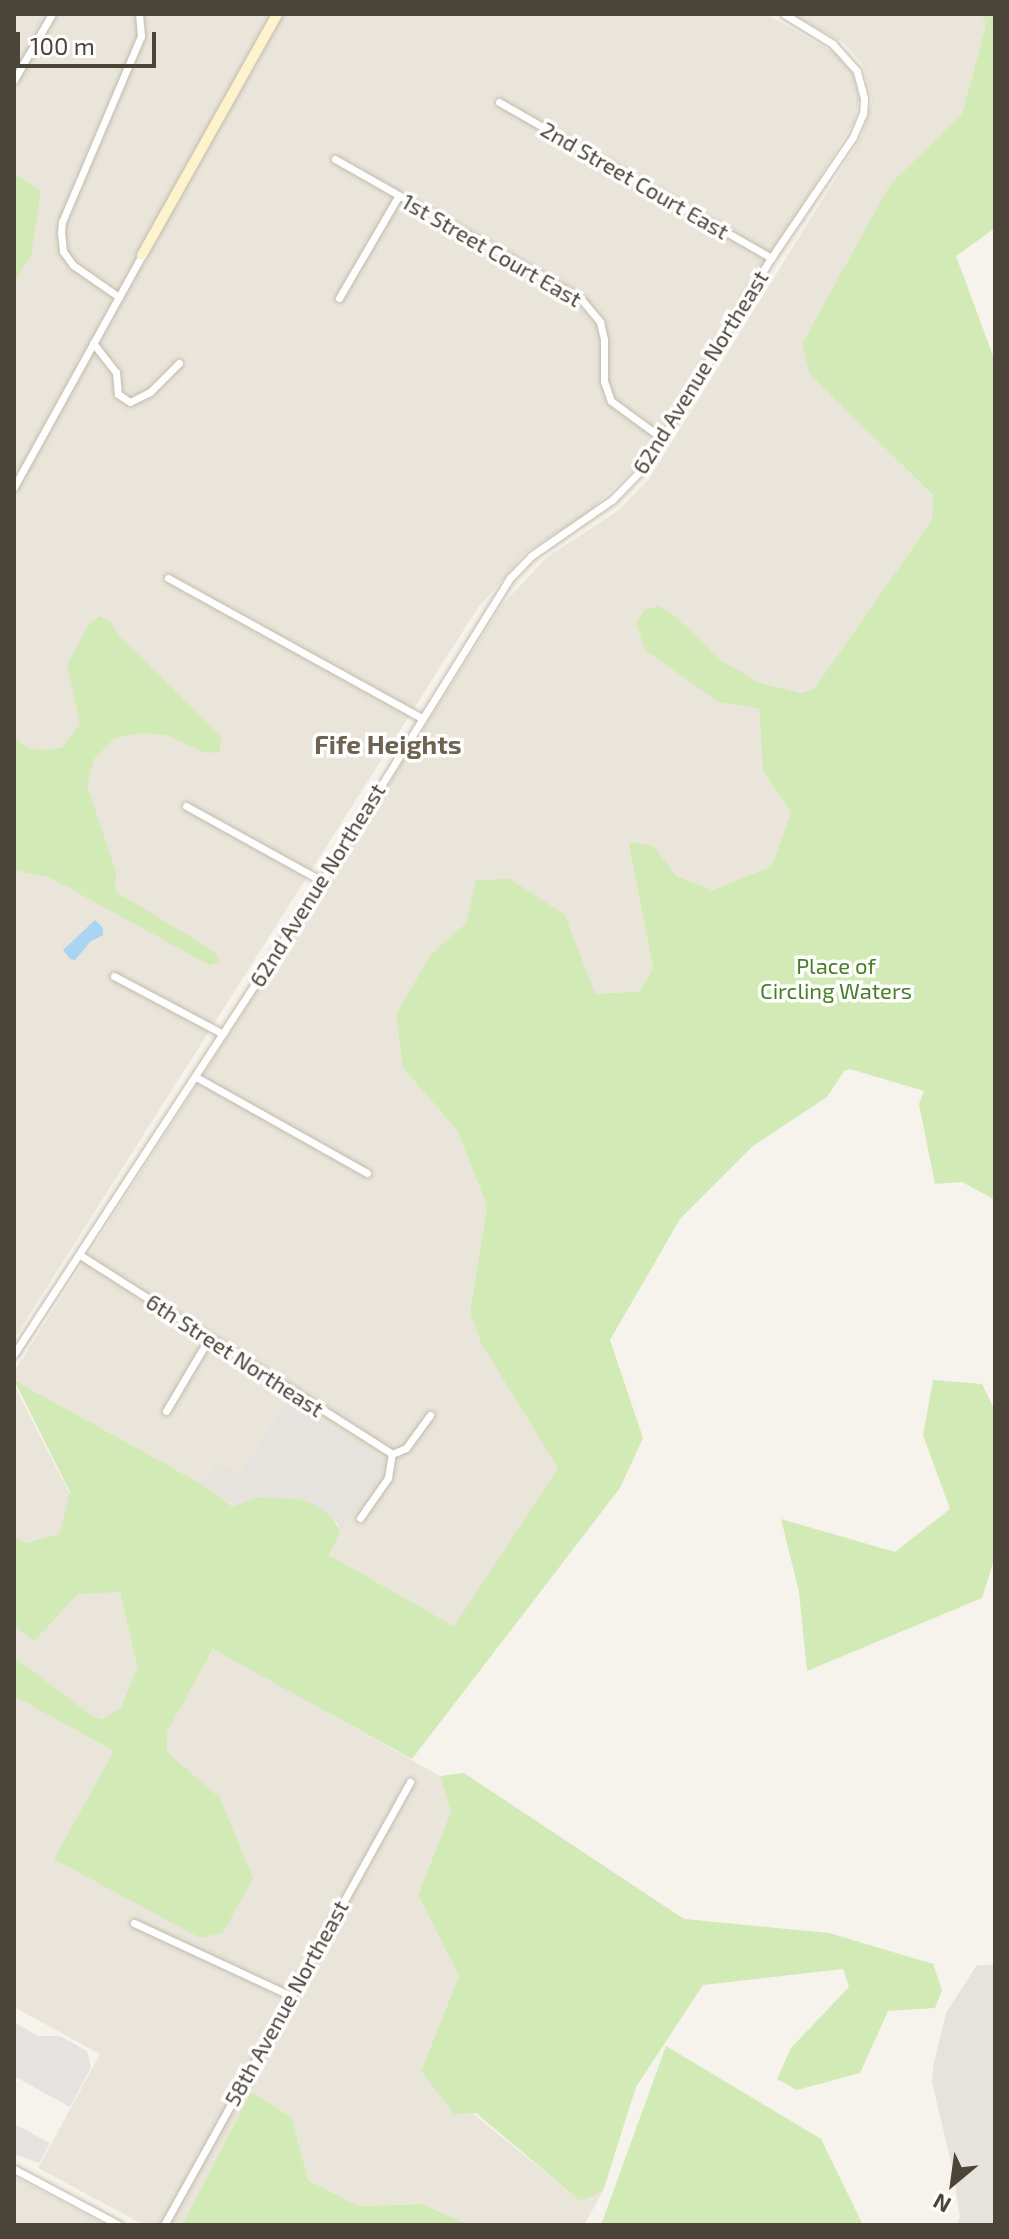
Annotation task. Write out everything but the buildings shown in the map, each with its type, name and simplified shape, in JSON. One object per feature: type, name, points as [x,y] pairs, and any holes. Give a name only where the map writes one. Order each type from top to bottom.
[{"type":"street","points":[[14,80],[52,14]]},
{"type":"street","points":[[119,297],[87,277],[67,258],[61,243],[62,222],[141,36],[139,14]]},
{"type":"street","points":[[14,487],[277,14]]},
{"type":"street","name":"62nd Avenue Northeast","points":[[14,1354],[322,881],[510,578],[531,556],[625,488],[663,439],[771,258],[853,137],[863,114],[860,77],[847,55],[784,14]]},
{"type":"street","name":"2nd Street Court East","points":[[499,102],[771,258]]},
{"type":"street","name":"1st Street Court East","points":[[335,159],[554,281],[589,306],[600,322],[604,340],[604,381],[611,401],[663,439]]},
{"type":"street","points":[[339,298],[399,195]]},
{"type":"street","points":[[93,343],[116,372],[118,394],[130,402],[150,392],[179,363]]},
{"type":"street","points":[[168,578],[422,718]]},
{"type":"street","points":[[186,806],[322,881]]},
{"type":"street","points":[[114,976],[223,1034]]},
{"type":"street","points":[[196,1077],[367,1173]]},
{"type":"street","name":"6th Street Northeast","points":[[80,1255],[208,1340],[392,1454]]},
{"type":"street","points":[[166,1411],[208,1340]]},
{"type":"street","points":[[360,1518],[388,1478],[392,1454],[406,1448],[430,1415]]},
{"type":"street","name":"58th Avenue Northeast","points":[[164,2225],[410,1782]]},
{"type":"street","points":[[134,1923],[291,1996]]},
{"type":"street","points":[[14,2169],[119,2225]]},
{"type":"shaded area","points":[[14,14],[766,14],[838,55],[854,76],[859,99],[854,122],[644,460],[585,515],[525,553],[477,609],[14,1339]]},
{"type":"shaded area","points":[[791,14],[981,14],[986,25],[962,114],[891,183],[811,374],[933,497],[932,520],[814,689],[801,693],[760,683],[721,660],[674,615],[703,690],[720,703],[759,707],[763,771],[791,812],[772,866],[713,890],[676,876],[654,846],[628,843],[653,968],[640,991],[594,994],[565,915],[466,923],[431,954],[403,1068],[457,1130],[487,1206],[470,1310],[558,1468],[454,1626],[329,1555],[341,1531],[288,1398],[239,1474],[218,1460],[202,1484],[14,1380],[14,1372],[502,605],[547,557],[619,510],[649,479],[862,136],[872,101],[863,65],[844,43]]},
{"type":"shaded area","points":[[14,1385],[120,1592],[137,1666],[121,1708],[102,1719],[91,1715],[14,1657]]},
{"type":"shaded area","points":[[288,1398],[385,1462],[385,1469],[341,1531],[337,1523],[301,1499],[256,1497],[235,1507],[202,1484],[218,1460],[239,1474]]},
{"type":"shaded area","points":[[214,1648],[440,1776],[451,1811],[418,1895],[459,1976],[421,2071],[579,2200],[603,2191],[584,2225],[470,2225],[422,2204],[359,2206],[308,2180],[292,2117],[251,2092],[182,2225],[144,2225],[38,2168],[100,2054],[14,2007],[14,1696],[146,1768]]},
{"type":"shaded area","points":[[977,1965],[995,1965],[995,2225],[957,2225],[960,2217],[953,2171],[932,2082],[933,2067],[946,2013]]},
{"type":"shaded area","points":[[14,2022],[38,2036],[60,2036],[87,2051],[91,2067],[70,2107],[14,2076]]},
{"type":"shaded area","points":[[14,2124],[50,2143],[39,2163],[14,2154]]},
{"type":"shaded area","points":[[14,2177],[105,2225],[14,2225]]},
{"type":"green space","name":"Place of Circling Waters","points":[[981,14],[995,14],[995,228],[956,256],[995,361],[995,1200],[962,1182],[935,1184],[919,1104],[924,1091],[850,1069],[844,1071],[827,1097],[753,1146],[680,1219],[610,1340],[643,1438],[620,1488],[412,1759],[213,1649],[167,1732],[167,1752],[220,1798],[253,1878],[223,1933],[200,1938],[54,1859],[114,1751],[14,1696],[14,1657],[91,1715],[102,1719],[121,1708],[137,1666],[120,1592],[78,1594],[34,1641],[14,1625],[14,1537],[26,1543],[60,1534],[70,1492],[14,1380],[202,1484],[234,1507],[256,1497],[301,1499],[313,1504],[329,1515],[341,1531],[329,1555],[454,1626],[558,1468],[481,1343],[470,1311],[487,1206],[457,1130],[403,1068],[396,1015],[431,954],[466,923],[476,880],[510,879],[565,915],[595,994],[640,991],[653,968],[628,842],[654,846],[676,876],[713,890],[772,866],[791,812],[763,771],[759,708],[720,703],[645,650],[636,623],[645,609],[659,606],[674,615],[721,660],[760,683],[801,693],[814,689],[932,520],[933,496],[810,374],[802,344],[891,183],[962,114],[986,25]]},
{"type":"green space","points":[[14,173],[41,191],[31,256],[14,283]]},
{"type":"green space","points":[[100,616],[110,621],[119,636],[222,737],[219,752],[206,753],[166,735],[140,733],[115,738],[94,759],[87,785],[116,872],[115,891],[215,952],[220,962],[209,965],[51,878],[14,870],[14,737],[29,749],[49,750],[63,747],[80,724],[67,665],[89,624]]},
{"type":"green space","points":[[933,1380],[982,1384],[995,1411],[995,1557],[982,1598],[807,1671],[799,1592],[781,1519],[895,1552],[950,1509],[923,1435]]},
{"type":"green space","points":[[464,1773],[684,1919],[829,1933],[933,1964],[942,1990],[935,2008],[888,2011],[860,2073],[797,2090],[777,2079],[791,2048],[849,1987],[843,1969],[703,1985],[636,2087],[603,2191],[580,2201],[476,2113],[454,2114],[421,2071],[459,1976],[418,1895],[451,1811],[440,1776]]},
{"type":"green space","points":[[666,2046],[821,2139],[863,2225],[601,2225]]},
{"type":"green space","points":[[251,2092],[292,2117],[308,2180],[359,2206],[422,2204],[470,2225],[182,2225]]},
{"type":"water","points":[[95,920],[103,928],[103,935],[91,941],[75,960],[70,959],[63,950]]},
{"type":"district","name":"Fife Heights","points":[[388,744]]}]
